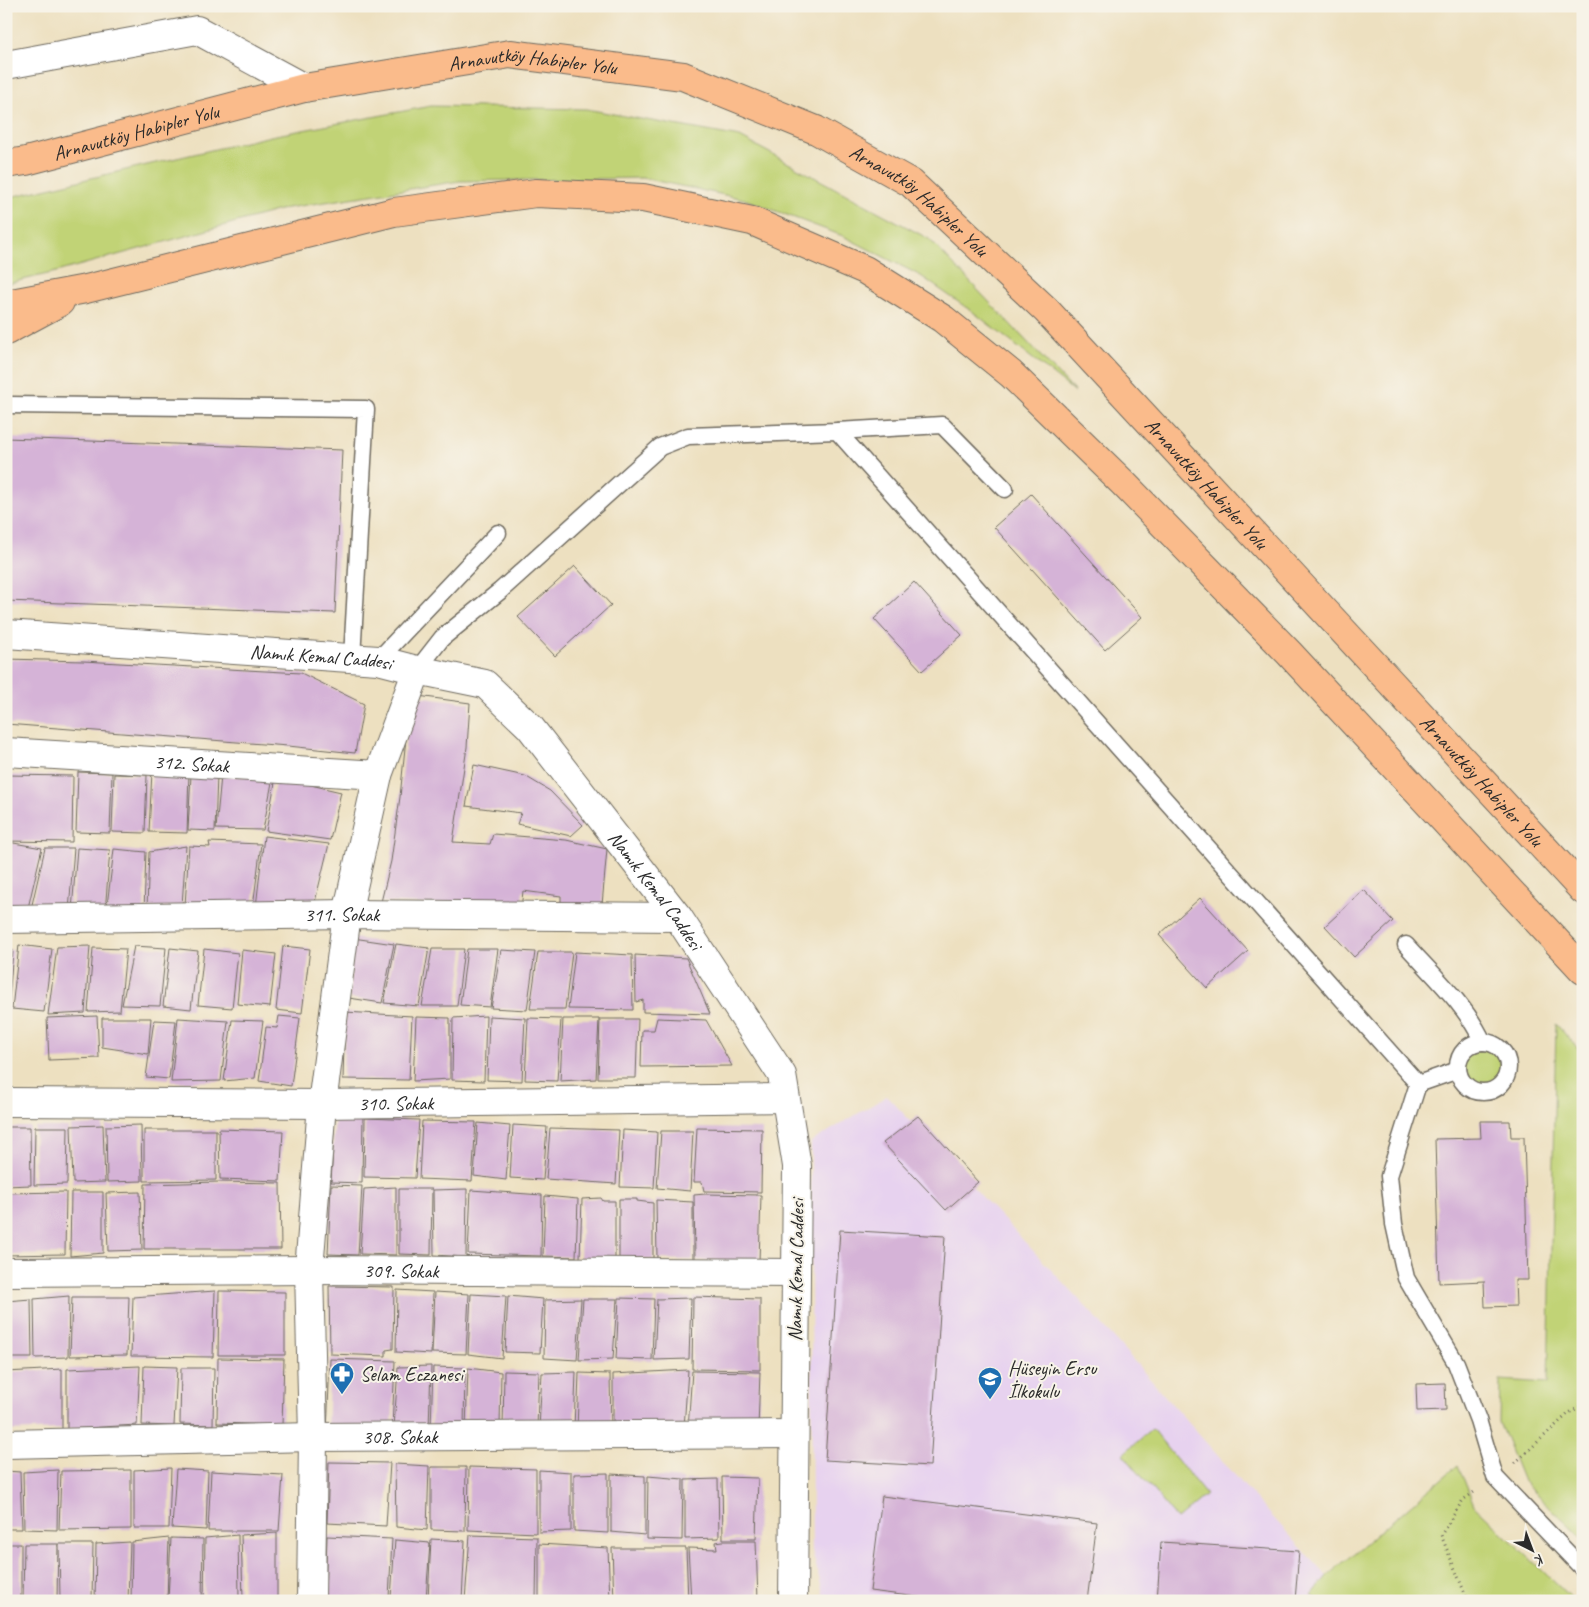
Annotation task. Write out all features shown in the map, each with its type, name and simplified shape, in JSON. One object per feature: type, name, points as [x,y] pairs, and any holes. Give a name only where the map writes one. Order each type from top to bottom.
[{"type":"highway","name":"Arnavutköy Habipler Yolu","points":[[6,164],[26,161],[304,88],[510,54],[683,76],[816,130],[911,184],[1046,310],[1583,890]]},
{"type":"highway","points":[[6,304],[86,289],[394,212],[536,192],[642,198],[752,220],[865,270],[943,319],[1011,374],[1123,483],[1289,653],[1583,970]]},
{"type":"highway","points":[[6,331],[86,289]]},
{"type":"street","points":[[6,65],[197,30],[304,88]]},
{"type":"street","name":"Namık Kemal Caddesi","points":[[6,634],[365,659],[485,684],[530,727],[678,916],[782,1074],[797,1166],[793,1601]]},
{"type":"street","points":[[311,1601],[313,1437],[309,1270],[322,1104],[347,914],[378,775],[417,670]]},
{"type":"street","name":"312. Sokak","points":[[6,752],[378,775]]},
{"type":"street","name":"311. Sokak","points":[[6,919],[347,914],[678,916]]},
{"type":"street","name":"310. Sokak","points":[[6,1102],[322,1104],[785,1098]]},
{"type":"street","name":"309. Sokak","points":[[6,1272],[309,1270],[796,1273]]},
{"type":"street","name":"308. Sokak","points":[[6,1444],[313,1437],[794,1434]]},
{"type":"lane","points":[[6,405],[366,409],[365,659]]},
{"type":"lane","points":[[417,670],[442,638],[500,591],[660,447],[688,436],[942,425],[1004,489]]},
{"type":"lane","points":[[837,431],[1418,1084]]},
{"type":"lane","points":[[365,659],[498,532]]},
{"type":"lane","points":[[1406,945],[1467,1014],[1483,1042]]},
{"type":"lane","points":[[1483,1042],[1491,1043],[1498,1047],[1508,1060],[1507,1076],[1503,1083],[1497,1089],[1480,1093],[1465,1085],[1460,1078],[1458,1070],[1462,1053],[1468,1048],[1483,1042]]},
{"type":"lane","points":[[1418,1084],[1458,1070]]},
{"type":"lane","points":[[1418,1084],[1389,1176],[1394,1224],[1406,1278],[1456,1363],[1478,1420],[1495,1477],[1583,1569]]},
{"type":"path","points":[[1468,1601],[1441,1535],[1463,1500],[1523,1456],[1569,1413],[1583,1405]]},
{"type":"shaded area","name":"Hüseyin Ersu İlkokulu","points":[[887,1096],[1088,1309],[1248,1490],[1327,1576],[1312,1594],[1319,1601],[825,1601],[812,1550],[811,1142]]},
{"type":"green space","points":[[431,106],[586,109],[740,137],[929,239],[1075,392],[977,315],[921,276],[843,236],[744,199],[642,178],[460,181],[287,208],[6,284],[6,198],[271,136]]},
{"type":"green space","points":[[1556,1024],[1583,1054],[1583,1539],[1533,1492],[1522,1479],[1499,1422],[1500,1380],[1548,1383]]},
{"type":"green space","points":[[1482,1048],[1496,1053],[1501,1067],[1496,1081],[1482,1086],[1468,1081],[1463,1067],[1468,1053]]},
{"type":"green space","points":[[1152,1429],[1206,1495],[1177,1519],[1123,1454]]},
{"type":"green space","points":[[1458,1465],[1474,1505],[1574,1601],[1319,1601],[1312,1595],[1327,1576]]},
{"type":"building","points":[[6,438],[342,450],[335,613],[6,601]]},
{"type":"building","points":[[1031,494],[1142,617],[1105,650],[994,527]]},
{"type":"building","points":[[575,566],[611,605],[555,656],[518,617]]},
{"type":"building","points":[[914,582],[962,635],[922,671],[874,619]]},
{"type":"building","points":[[6,659],[83,661],[301,673],[364,704],[355,753],[6,724]]},
{"type":"building","points":[[418,696],[470,703],[467,747],[453,842],[490,844],[493,834],[566,840],[607,849],[602,905],[561,906],[561,896],[523,891],[521,909],[381,902],[391,861],[406,738]]},
{"type":"building","points":[[474,765],[525,776],[550,791],[583,825],[571,836],[517,824],[521,813],[466,806]]},
{"type":"building","points":[[152,771],[189,772],[187,833],[149,832]]},
{"type":"building","points":[[78,772],[112,773],[110,833],[76,832]]},
{"type":"building","points":[[114,774],[147,775],[145,833],[112,832]]},
{"type":"building","points":[[6,775],[73,776],[72,842],[6,841]]},
{"type":"building","points":[[191,775],[217,775],[215,831],[188,830]]},
{"type":"building","points":[[221,776],[273,777],[263,830],[216,829]]},
{"type":"building","points":[[276,777],[341,792],[330,840],[266,831]]},
{"type":"building","points":[[264,836],[329,844],[314,906],[256,907]]},
{"type":"building","points":[[8,842],[42,848],[28,908],[6,906],[6,852]]},
{"type":"building","points":[[209,842],[261,844],[253,907],[185,905],[189,846],[210,847]]},
{"type":"building","points":[[186,846],[182,906],[147,908],[149,852]]},
{"type":"building","points":[[45,848],[74,848],[69,911],[31,909]]},
{"type":"building","points":[[77,848],[110,850],[105,912],[72,910]]},
{"type":"building","points":[[114,849],[146,852],[144,912],[106,914]]},
{"type":"building","points":[[1364,890],[1393,921],[1354,957],[1325,926]]},
{"type":"building","points":[[1200,898],[1248,951],[1207,988],[1159,935]]},
{"type":"building","points":[[353,938],[394,944],[382,1003],[349,998]]},
{"type":"building","points":[[396,944],[429,948],[419,1006],[384,1003]]},
{"type":"building","points":[[19,945],[52,949],[44,1012],[12,1009]]},
{"type":"building","points":[[90,946],[85,1013],[48,1015],[57,947]]},
{"type":"building","points":[[134,946],[166,948],[160,1006],[122,1005]]},
{"type":"building","points":[[283,946],[310,949],[302,1013],[276,1010]]},
{"type":"building","points":[[93,948],[126,949],[120,1011],[88,1012]]},
{"type":"building","points":[[170,948],[198,951],[191,1009],[163,1006]]},
{"type":"building","points":[[204,949],[238,953],[232,1008],[198,1005]]},
{"type":"building","points":[[432,949],[464,949],[457,1006],[422,1006]]},
{"type":"building","points":[[467,949],[498,949],[490,1007],[460,1005]]},
{"type":"building","points":[[6,950],[13,950],[8,1012],[6,1012]]},
{"type":"building","points":[[242,950],[276,954],[270,1007],[237,1004]]},
{"type":"building","points":[[501,950],[535,952],[527,1010],[491,1008]]},
{"type":"building","points":[[538,952],[572,952],[565,1009],[530,1009]]},
{"type":"building","points":[[575,952],[632,955],[633,1010],[568,1009]]},
{"type":"building","points":[[635,955],[686,958],[710,1014],[643,1012],[643,1000],[636,1002]]},
{"type":"building","points":[[345,1012],[412,1016],[409,1080],[343,1079]]},
{"type":"building","points":[[97,1016],[99,1058],[49,1060],[47,1018]]},
{"type":"building","points":[[279,1016],[300,1018],[291,1086],[259,1081],[266,1027],[277,1028]]},
{"type":"building","points":[[486,1016],[484,1081],[452,1080],[453,1018]]},
{"type":"building","points":[[489,1016],[525,1018],[522,1081],[487,1080]]},
{"type":"building","points":[[416,1017],[450,1018],[450,1079],[413,1081]]},
{"type":"building","points":[[102,1018],[151,1018],[148,1054],[102,1047]]},
{"type":"building","points":[[178,1018],[228,1021],[221,1081],[171,1082]]},
{"type":"building","points":[[528,1018],[561,1019],[557,1081],[525,1080]]},
{"type":"building","points":[[657,1018],[706,1020],[732,1066],[641,1067],[642,1030],[654,1030]]},
{"type":"building","points":[[563,1019],[599,1019],[596,1079],[560,1081]]},
{"type":"building","points":[[600,1019],[638,1019],[636,1078],[598,1078]]},
{"type":"building","points":[[154,1020],[176,1021],[169,1079],[146,1077]]},
{"type":"building","points":[[232,1020],[263,1021],[255,1078],[224,1081]]},
{"type":"building","points":[[335,1114],[363,1115],[362,1183],[331,1182]]},
{"type":"building","points":[[918,1116],[978,1182],[946,1210],[883,1143]]},
{"type":"building","points":[[365,1118],[419,1120],[415,1178],[364,1177]]},
{"type":"building","points":[[422,1121],[476,1122],[472,1181],[419,1179]]},
{"type":"building","points":[[1480,1121],[1510,1121],[1511,1137],[1524,1137],[1528,1280],[1515,1280],[1516,1306],[1485,1307],[1484,1281],[1439,1283],[1435,1139],[1481,1138]]},
{"type":"building","points":[[478,1123],[510,1126],[506,1180],[474,1176]]},
{"type":"building","points":[[103,1125],[105,1182],[73,1183],[71,1126]]},
{"type":"building","points":[[141,1125],[142,1181],[107,1182],[106,1126]]},
{"type":"building","points":[[513,1125],[547,1127],[543,1180],[510,1178]]},
{"type":"building","points":[[6,1127],[30,1127],[31,1185],[6,1186]]},
{"type":"building","points":[[35,1127],[68,1127],[67,1184],[34,1185]]},
{"type":"building","points":[[550,1128],[619,1130],[616,1184],[546,1179]]},
{"type":"building","points":[[697,1128],[762,1129],[761,1192],[704,1191],[702,1182],[694,1182]]},
{"type":"building","points":[[219,1129],[283,1131],[280,1181],[220,1179]]},
{"type":"building","points":[[144,1130],[216,1130],[216,1180],[144,1181]]},
{"type":"building","points":[[623,1130],[657,1132],[654,1188],[620,1187]]},
{"type":"building","points":[[661,1131],[693,1131],[690,1191],[657,1188]]},
{"type":"building","points":[[280,1183],[281,1249],[144,1249],[145,1184]]},
{"type":"building","points":[[331,1185],[362,1186],[358,1255],[328,1254]]},
{"type":"building","points":[[396,1187],[396,1255],[360,1254],[364,1189]]},
{"type":"building","points":[[399,1189],[432,1189],[431,1255],[399,1254]]},
{"type":"building","points":[[467,1189],[466,1257],[434,1255],[433,1190]]},
{"type":"building","points":[[471,1190],[542,1195],[541,1256],[468,1254]]},
{"type":"building","points":[[66,1192],[65,1254],[6,1255],[6,1193]]},
{"type":"building","points":[[71,1192],[103,1192],[103,1253],[70,1256]]},
{"type":"building","points":[[140,1192],[142,1250],[108,1251],[106,1193]]},
{"type":"building","points":[[694,1195],[761,1195],[759,1262],[695,1260]]},
{"type":"building","points":[[545,1196],[578,1199],[576,1257],[543,1256]]},
{"type":"building","points":[[601,1198],[603,1201],[615,1201],[615,1258],[580,1258],[582,1199]]},
{"type":"building","points":[[619,1199],[637,1199],[637,1201],[653,1203],[653,1260],[619,1258]]},
{"type":"building","points":[[656,1200],[693,1202],[693,1260],[657,1259]]},
{"type":"building","points":[[840,1230],[945,1236],[930,1466],[825,1460]]},
{"type":"building","points":[[329,1286],[394,1287],[393,1349],[386,1350],[386,1356],[330,1354]]},
{"type":"building","points":[[397,1290],[433,1292],[431,1354],[396,1352]]},
{"type":"building","points":[[215,1291],[213,1357],[131,1356],[133,1297]]},
{"type":"building","points":[[219,1291],[285,1292],[285,1355],[218,1355]]},
{"type":"building","points":[[435,1292],[469,1294],[466,1354],[432,1353]]},
{"type":"building","points":[[471,1294],[506,1296],[502,1358],[468,1354]]},
{"type":"building","points":[[69,1296],[68,1357],[35,1358],[34,1299]]},
{"type":"building","points":[[508,1296],[543,1299],[540,1353],[505,1352]]},
{"type":"building","points":[[72,1297],[129,1297],[127,1355],[70,1356]]},
{"type":"building","points":[[693,1297],[760,1299],[760,1370],[692,1369]]},
{"type":"building","points":[[619,1298],[654,1299],[652,1360],[616,1359]]},
{"type":"building","points":[[691,1298],[689,1359],[654,1360],[657,1299]]},
{"type":"building","points":[[31,1299],[32,1358],[6,1358],[6,1301]]},
{"type":"building","points":[[581,1299],[577,1360],[544,1358],[545,1300]]},
{"type":"building","points":[[583,1299],[617,1299],[613,1359],[579,1360]]},
{"type":"building","points":[[218,1358],[284,1359],[282,1425],[217,1423]]},
{"type":"building","points":[[330,1359],[395,1361],[392,1430],[327,1433]]},
{"type":"building","points":[[140,1366],[137,1425],[67,1429],[67,1369]]},
{"type":"building","points":[[144,1366],[177,1367],[174,1426],[142,1425]]},
{"type":"building","points":[[431,1366],[429,1428],[394,1428],[398,1367]]},
{"type":"building","points":[[433,1367],[465,1368],[464,1429],[431,1428]]},
{"type":"building","points":[[181,1368],[214,1368],[213,1425],[180,1424]]},
{"type":"building","points":[[468,1368],[501,1372],[500,1428],[466,1429]]},
{"type":"building","points":[[62,1369],[62,1429],[6,1431],[6,1372]]},
{"type":"building","points":[[688,1370],[684,1428],[613,1429],[613,1374]]},
{"type":"building","points":[[504,1371],[539,1372],[537,1428],[503,1428]]},
{"type":"building","points":[[692,1371],[760,1372],[758,1429],[688,1429]]},
{"type":"building","points":[[576,1372],[574,1430],[539,1428],[542,1373]]},
{"type":"building","points":[[579,1373],[610,1374],[611,1429],[577,1430]]},
{"type":"building","points":[[1445,1383],[1446,1410],[1417,1411],[1416,1384]]},
{"type":"building","points":[[329,1462],[390,1463],[386,1526],[327,1523]]},
{"type":"building","points":[[395,1464],[429,1466],[427,1530],[396,1527]]},
{"type":"building","points":[[431,1467],[466,1467],[465,1531],[431,1530]]},
{"type":"building","points":[[469,1467],[536,1469],[536,1533],[468,1530]]},
{"type":"building","points":[[171,1468],[169,1528],[134,1528],[134,1470]]},
{"type":"building","points":[[176,1469],[208,1471],[206,1530],[172,1528]]},
{"type":"building","points":[[58,1470],[57,1530],[24,1529],[23,1472]]},
{"type":"building","points":[[131,1470],[131,1529],[59,1530],[61,1471]]},
{"type":"building","points":[[539,1470],[571,1472],[571,1531],[539,1532]]},
{"type":"building","points":[[6,1471],[20,1472],[22,1529],[6,1529]]},
{"type":"building","points":[[211,1471],[283,1475],[279,1531],[208,1531]]},
{"type":"building","points":[[608,1473],[608,1533],[574,1531],[574,1474]]},
{"type":"building","points":[[611,1474],[645,1476],[645,1535],[611,1532]]},
{"type":"building","points":[[648,1476],[683,1479],[682,1540],[647,1539]]},
{"type":"building","points":[[722,1477],[758,1478],[756,1539],[723,1539]]},
{"type":"building","points":[[718,1479],[719,1538],[685,1539],[685,1480]]},
{"type":"building","points":[[882,1496],[1097,1523],[1087,1601],[949,1601],[870,1591]]},
{"type":"building","points":[[277,1533],[277,1598],[243,1598],[241,1535]]},
{"type":"building","points":[[238,1535],[239,1598],[204,1601],[205,1538]]},
{"type":"building","points":[[470,1535],[537,1537],[536,1601],[465,1600]]},
{"type":"building","points":[[327,1536],[392,1539],[389,1598],[325,1597]]},
{"type":"building","points":[[169,1538],[167,1601],[131,1601],[132,1542]]},
{"type":"building","points":[[171,1538],[203,1539],[202,1601],[168,1601]]},
{"type":"building","points":[[431,1539],[465,1541],[462,1600],[428,1600]]},
{"type":"building","points":[[395,1540],[430,1543],[426,1599],[391,1598]]},
{"type":"building","points":[[756,1541],[758,1601],[691,1601],[688,1548],[717,1549],[716,1542]]},
{"type":"building","points":[[130,1542],[128,1601],[95,1601],[96,1544]]},
{"type":"building","points":[[1161,1542],[1299,1551],[1295,1601],[1157,1601]]},
{"type":"building","points":[[6,1544],[21,1544],[21,1601],[6,1601]]},
{"type":"building","points":[[24,1544],[58,1544],[57,1601],[23,1601]]},
{"type":"building","points":[[59,1544],[93,1544],[92,1601],[60,1601]]},
{"type":"building","points":[[539,1544],[608,1548],[610,1601],[539,1601]]},
{"type":"building","points":[[612,1548],[686,1548],[688,1601],[614,1601]]},
{"type":"place","name":"Selam Eczanesi","points":[[342,1395]]},
{"type":"place","name":"Hüseyin Ersu İlkokulu","points":[[990,1400]]}]
